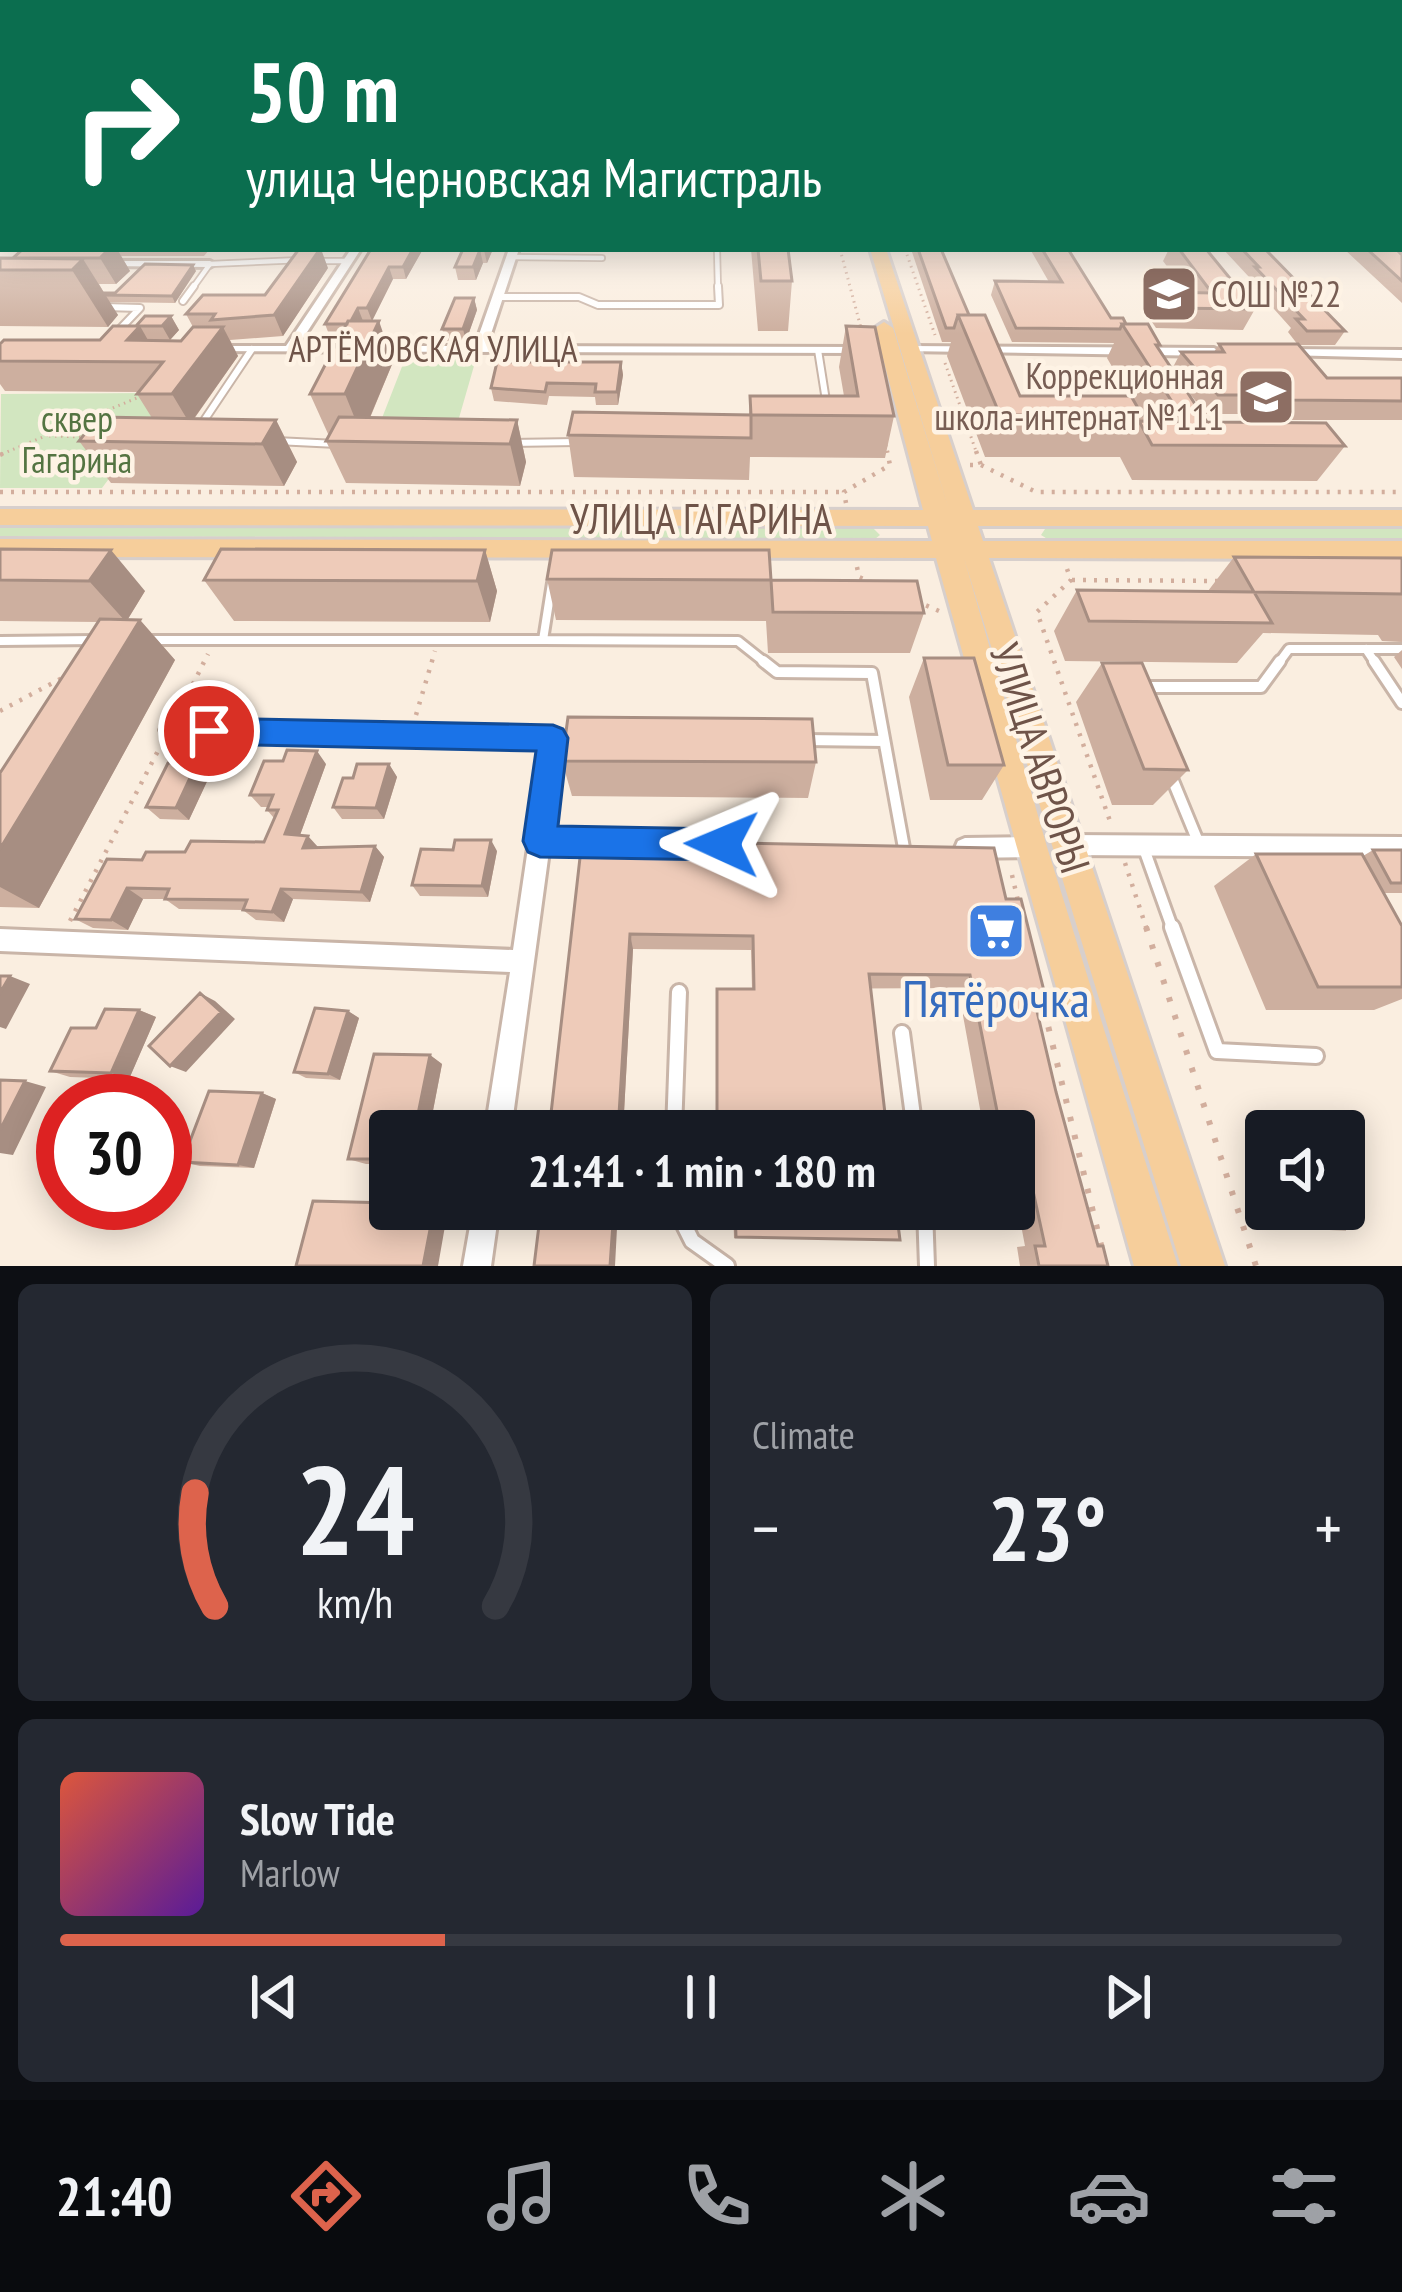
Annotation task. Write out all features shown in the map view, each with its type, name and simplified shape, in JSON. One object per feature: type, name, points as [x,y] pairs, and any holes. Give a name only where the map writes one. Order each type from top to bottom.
[{"type":"main road","name":"УЛИЦА АВРОРЫ","points":[[863,252],[899,350],[955,534],[1068,845],[1203,1266]]},
{"type":"main road","name":"УЛИЦА АВРОРЫ","points":[[879,252],[899,350]]},
{"type":"main road","name":"УЛИЦА ГАГАРИНА","points":[[0,517],[849,519],[1059,550],[1402,550]]},
{"type":"main road","name":"УЛИЦА ГАГАРИНА","points":[[0,548],[557,555],[854,549],[1047,519],[1402,518]]},
{"type":"main road","name":"УЛИЦА АВРОРЫ","points":[[955,534],[1018,847],[1156,1266]]},
{"type":"street","points":[[480,350],[512,253]]},
{"type":"street","points":[[290,349],[352,255]]},
{"type":"street","points":[[80,263],[211,264]]},
{"type":"street","name":"АРТЁМОВСКАЯ УЛИЦА","points":[[192,349],[899,350]]},
{"type":"street","points":[[899,350],[1240,352]]},
{"type":"street","points":[[1263,352],[1402,353]]},
{"type":"street","points":[[169,730],[563,738],[540,841],[501,1110]]},
{"type":"street","points":[[540,841],[631,843]]},
{"type":"street","points":[[1068,845],[1402,848]]},
{"type":"street","points":[[881,847],[1018,847]]},
{"type":"street","points":[[0,940],[524,962]]},
{"type":"street","points":[[477,1266],[483,1230]]},
{"type":"lane","points":[[497,297],[579,297],[598,305],[719,305],[717,252]]},
{"type":"lane","points":[[512,253],[602,258]]},
{"type":"lane","points":[[184,301],[211,264],[352,255]]},
{"type":"lane","points":[[133,278],[146,263]]},
{"type":"lane","points":[[93,307],[140,308],[114,335]]},
{"type":"lane","points":[[226,437],[206,430],[205,419],[252,349]]},
{"type":"lane","points":[[818,350],[828,405],[823,415]]},
{"type":"lane","points":[[254,440],[358,445]]},
{"type":"lane","points":[[489,443],[579,442]]},
{"type":"lane","points":[[543,640],[554,575]]},
{"type":"lane","points":[[0,641],[115,640]]},
{"type":"lane","points":[[135,640],[738,641],[777,672],[872,673],[884,741],[924,848]]},
{"type":"lane","points":[[1143,707],[1134,687],[1261,687],[1289,649],[1402,649]]},
{"type":"lane","points":[[1366,649],[1402,703]]},
{"type":"lane","points":[[795,740],[884,741]]},
{"type":"lane","points":[[1167,766],[1200,846]]},
{"type":"lane","points":[[1143,846],[1217,1051],[1316,1056]]},
{"type":"lane","points":[[675,1110],[679,992]]},
{"type":"lane","points":[[902,1033],[912,1110]]},
{"type":"lane","points":[[686,1230],[692,1241],[727,1266]]},
{"type":"lane","points":[[927,1266],[928,1230]]},
{"type":"path","points":[[841,252],[866,350]]},
{"type":"path","points":[[906,252],[981,465],[1036,491],[1402,492]]},
{"type":"path","points":[[0,454],[149,394]]},
{"type":"path","points":[[44,436],[86,437]]},
{"type":"path","points":[[0,492],[844,492],[890,465],[885,442]]},
{"type":"path","points":[[1036,491],[1047,519]]},
{"type":"path","points":[[844,492],[849,519]]},
{"type":"path","points":[[854,549],[859,577],[880,586]]},
{"type":"path","points":[[1059,550],[1071,580]]},
{"type":"path","points":[[1237,581],[1071,580],[1037,612],[1119,845],[1256,1266]]},
{"type":"path","points":[[900,594],[942,612]]},
{"type":"path","points":[[59,942],[216,640]]},
{"type":"path","points":[[410,735],[438,640]]},
{"type":"path","points":[[0,711],[63,678]]},
{"type":"path","points":[[1018,847],[1022,918]]},
{"type":"path","points":[[1039,987],[1106,1266]]},
{"type":"green space","points":[[405,359],[476,359],[459,418],[382,418]]},
{"type":"green space","name":"сквер Гагарина","points":[[196,362],[102,488],[0,488],[1,394],[147,393]]},
{"type":"green space","points":[[0,525],[873,528],[880,535],[875,539],[0,536]]},
{"type":"green space","points":[[1045,529],[1402,529],[1402,540],[1049,540],[1041,535]]},
{"type":"building","points":[[20,252],[106,252],[100,258],[13,258]]},
{"type":"building","points":[[297,252],[318,252],[274,315],[211,320],[215,314],[186,314],[203,295],[265,295]]},
{"type":"building","points":[[369,252],[411,252],[403,267],[389,267],[367,308],[358,308],[347,324],[325,324]]},
{"type":"building","points":[[462,252],[479,252],[473,267],[455,267]]},
{"type":"building","points":[[758,252],[788,252],[792,281],[761,281]]},
{"type":"building","points":[[919,252],[942,252],[969,315],[958,315],[954,328],[946,328]]},
{"type":"building","points":[[1044,252],[1070,252],[1111,318],[1123,318],[1126,324],[1120,329],[1016,328],[995,281],[1062,282]]},
{"type":"building","points":[[1181,252],[1208,252],[1255,309],[1167,308],[1156,292],[1212,293]]},
{"type":"building","points":[[1245,252],[1268,252],[1345,331],[1307,331],[1296,319],[1304,319],[1255,267],[1259,267]]},
{"type":"building","points":[[1370,252],[1402,252],[1402,281]]},
{"type":"building","points":[[0,258],[83,259],[72,270],[0,270]]},
{"type":"building","points":[[145,264],[193,265],[172,296],[105,295],[115,293]]},
{"type":"building","points":[[455,298],[474,298],[463,329],[442,329]]},
{"type":"building","points":[[958,315],[985,315],[1020,396],[1131,396],[1142,415],[1000,415]]},
{"type":"building","points":[[145,316],[171,316],[162,326],[136,326]]},
{"type":"building","points":[[348,321],[379,321],[345,394],[310,394]]},
{"type":"building","points":[[1122,324],[1148,324],[1160,345],[1156,345],[1207,422],[1326,423],[1345,446],[1152,445],[1139,421],[1185,422]]},
{"type":"building","points":[[113,326],[140,326],[127,340],[181,341],[193,327],[223,327],[172,394],[137,394],[163,362],[0,361],[4,340],[100,340]]},
{"type":"building","points":[[846,326],[875,327],[894,416],[751,415],[750,396],[858,396]]},
{"type":"building","points":[[1219,344],[1298,344],[1327,378],[1402,378],[1402,401],[1218,395],[1181,352],[1224,352]]},
{"type":"building","points":[[497,362],[621,362],[617,392],[595,392],[596,384],[547,383],[545,392],[491,388]]},
{"type":"building","points":[[573,412],[751,415],[751,438],[568,435]]},
{"type":"building","points":[[98,417],[276,420],[262,444],[79,441]]},
{"type":"building","points":[[339,417],[517,420],[510,444],[326,441]]},
{"type":"building","points":[[0,549],[111,550],[89,581],[0,580]]},
{"type":"building","points":[[221,549],[485,550],[477,581],[204,580]]},
{"type":"building","points":[[552,550],[769,550],[771,580],[547,579]]},
{"type":"building","points":[[1234,557],[1402,558],[1402,594],[1254,592]]},
{"type":"building","points":[[771,580],[917,581],[924,613],[773,612]]},
{"type":"building","points":[[1077,590],[1254,592],[1272,623],[1089,621]]},
{"type":"building","points":[[100,619],[140,620],[0,849],[0,773]]},
{"type":"building","points":[[924,658],[974,658],[1004,765],[948,765]]},
{"type":"building","points":[[1102,663],[1142,663],[1188,770],[1144,769]]},
{"type":"building","points":[[568,717],[812,719],[816,762],[562,761]]},
{"type":"building","points":[[287,750],[317,751],[285,834],[308,836],[303,848],[375,846],[361,892],[281,889],[272,912],[243,910],[247,900],[165,899],[169,889],[127,888],[111,920],[75,919],[107,859],[142,860],[146,852],[185,852],[191,841],[264,842],[278,810],[267,810],[273,795],[250,795],[264,761],[283,761]]},
{"type":"building","points":[[168,763],[197,763],[176,808],[146,807]]},
{"type":"building","points":[[357,764],[389,764],[376,808],[333,807],[343,778],[353,778]]},
{"type":"building","points":[[455,840],[491,840],[482,886],[412,885],[421,849],[453,850]]},
{"type":"building","points":[[582,840],[994,848],[1006,899],[1021,899],[1048,1007],[1036,1007],[1056,1092],[1098,1246],[1103,1246],[1108,1266],[1039,1266],[1035,1246],[1045,1246],[1035,1200],[1035,1110],[997,1110],[970,975],[869,974],[885,1110],[717,1110],[717,989],[754,989],[753,936],[630,934],[619,1110],[551,1110]]},
{"type":"building","points":[[1373,850],[1402,850],[1402,883],[1391,883]]},
{"type":"building","points":[[1256,854],[1362,854],[1402,926],[1402,987],[1318,987]]},
{"type":"building","points":[[200,993],[221,1012],[170,1066],[149,1046]]},
{"type":"building","points":[[315,1008],[348,1011],[328,1074],[294,1072]]},
{"type":"building","points":[[105,1009],[139,1010],[111,1073],[50,1071],[71,1028],[96,1028]]},
{"type":"building","points":[[374,1054],[430,1055],[419,1110],[369,1110],[369,1159],[348,1159]]},
{"type":"building","points":[[0,1080],[25,1081],[0,1130]]},
{"type":"building","points":[[209,1091],[262,1093],[238,1165],[192,1163],[192,1136]]},
{"type":"building","points":[[313,1201],[369,1202],[369,1230],[430,1230],[423,1266],[296,1266]]},
{"type":"building","points":[[538,1230],[613,1230],[610,1266],[534,1266]]},
{"type":"building","points":[[736,1230],[899,1230],[900,1240],[736,1237]]},
{"type":"place","name":"СОШ №22","points":[[1169,294]]},
{"type":"place","name":"Коррекционная школа-интернат №111","points":[[1266,397]]},
{"type":"place","name":"Пятёрочка","points":[[996,931]]},
{"type":"route","points":[[209,731],[553,738],[540,841],[722,844]]}]
